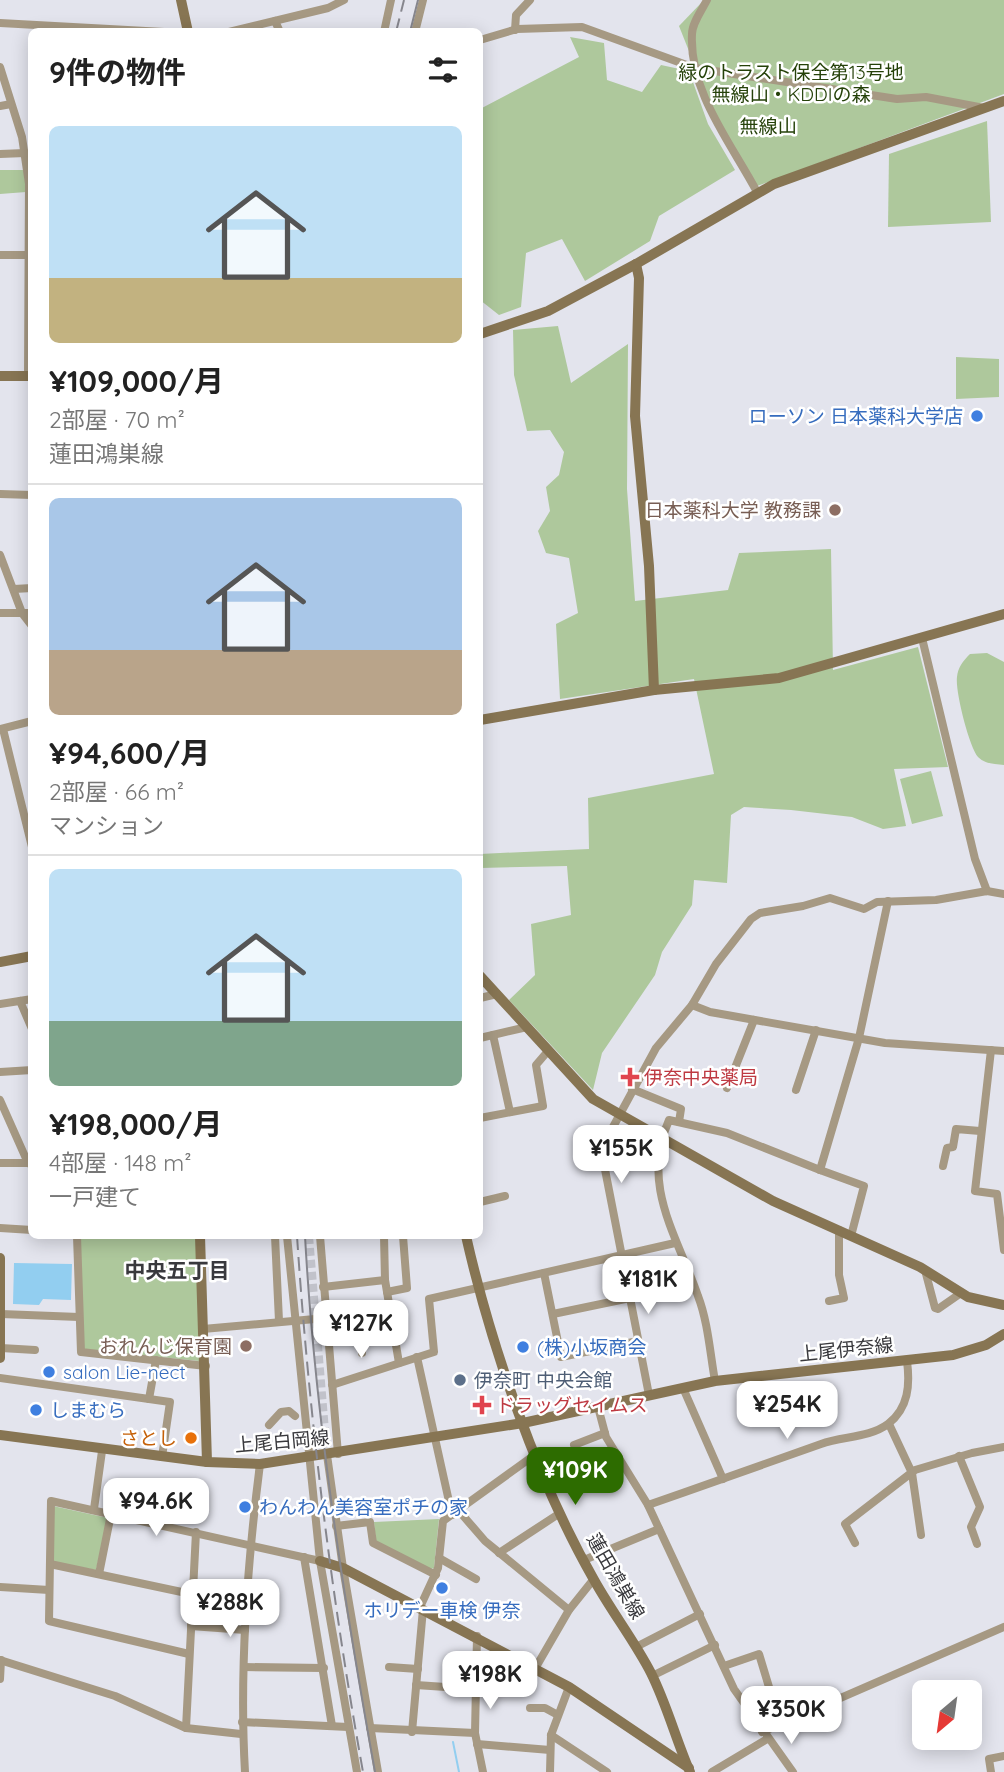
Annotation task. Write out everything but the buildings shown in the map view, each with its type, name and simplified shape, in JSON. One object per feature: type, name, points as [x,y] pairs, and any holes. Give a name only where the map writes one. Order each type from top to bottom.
[{"type":"street","points":[[181,0],[187,28]]},
{"type":"street","points":[[247,28],[328,8],[344,0]]},
{"type":"street","points":[[385,28],[391,0]]},
{"type":"street","points":[[416,28],[424,0]]},
{"type":"street","points":[[515,30],[516,15],[530,0]]},
{"type":"street","points":[[707,0],[691,33],[695,68],[718,128],[757,192]]},
{"type":"street","points":[[275,22],[278,28]]},
{"type":"street","points":[[0,23],[91,28]]},
{"type":"street","points":[[483,39],[515,30],[582,27],[695,68],[897,99],[926,97],[984,108]]},
{"type":"street","points":[[0,67],[11,104],[27,137],[25,153],[28,176]]},
{"type":"street","points":[[483,333],[548,311],[636,264],[757,192],[1004,100]]},
{"type":"street","points":[[0,106],[11,104]]},
{"type":"street","points":[[0,154],[25,153]]},
{"type":"street","points":[[0,255],[28,255]]},
{"type":"street","points":[[636,264],[639,278],[635,416],[649,566],[654,690]]},
{"type":"street","points":[[0,376],[28,376]]},
{"type":"street","points":[[0,494],[28,495]]},
{"type":"street","points":[[0,555],[27,613],[0,613]]},
{"type":"street","points":[[14,589],[28,589]]},
{"type":"street","points":[[483,719],[654,690],[779,678],[1004,614]]},
{"type":"street","points":[[922,638],[975,859],[987,891]]},
{"type":"street","points":[[28,723],[1,729],[28,832]]},
{"type":"street","points":[[649,1395],[600,1155],[632,1089],[656,1048],[692,1006],[716,964],[751,919],[761,913],[830,898],[864,909],[877,902],[936,900],[987,891],[1004,894]]},
{"type":"street","points":[[820,1170],[859,1038],[888,901]]},
{"type":"street","points":[[0,962],[28,957]]},
{"type":"street","points":[[483,979],[593,1099],[761,1194],[925,1270],[961,1293],[1004,1305]]},
{"type":"street","points":[[483,997],[497,994]]},
{"type":"street","points":[[0,1004],[28,1000]]},
{"type":"street","points":[[20,1001],[28,1020]]},
{"type":"street","points":[[692,1006],[754,1020],[886,1043],[1004,1051]]},
{"type":"street","points":[[727,1088],[754,1020]]},
{"type":"street","points":[[483,1037],[527,1027]]},
{"type":"street","points":[[796,1090],[816,1030]]},
{"type":"street","points":[[493,1035],[510,1112]]},
{"type":"street","points":[[991,1050],[975,1191],[997,1194],[1004,1250]]},
{"type":"street","points":[[483,1117],[543,1105],[536,1065],[548,1051]]},
{"type":"street","points":[[0,1072],[28,1070]]},
{"type":"street","points":[[632,1089],[681,1109],[678,1122]]},
{"type":"street","points":[[0,1100],[28,1159]]},
{"type":"street","points":[[715,1381],[699,1297],[675,1243],[658,1183],[662,1137],[669,1120],[727,1133],[864,1186],[851,1236]]},
{"type":"street","points":[[943,1166],[947,1148],[953,1147],[956,1129],[980,1131]]},
{"type":"street","points":[[0,1163],[28,1163]]},
{"type":"street","points":[[483,1201],[505,1196]]},
{"type":"street","points":[[0,1228],[28,1230]]},
{"type":"street","points":[[829,1301],[844,1298],[839,1275],[839,1230]]},
{"type":"street","points":[[77,1239],[81,1352],[206,1366]]},
{"type":"street","points":[[200,1239],[207,1462]]},
{"type":"street","points":[[275,1239],[279,1321]]},
{"type":"street","points":[[287,1239],[320,1561],[357,1772]]},
{"type":"street","points":[[320,1239],[332,1385],[336,1526],[378,1772]]},
{"type":"street","points":[[384,1239],[385,1280],[399,1363]]},
{"type":"street","points":[[387,1292],[407,1288],[403,1239]]},
{"type":"street","name":"蓮田鴻巣線","points":[[467,1239],[478,1287],[523,1423],[536,1454],[593,1580],[652,1676],[691,1771]]},
{"type":"street","points":[[332,1385],[434,1352],[429,1299],[675,1243]]},
{"type":"street","points":[[0,1258],[0,1358]]},
{"type":"street","points":[[925,1270],[935,1308],[938,1309],[961,1293]]},
{"type":"street","points":[[544,1273],[561,1357],[638,1340]]},
{"type":"street","points":[[323,1287],[385,1280]]},
{"type":"street","points":[[553,1314],[630,1298]]},
{"type":"street","points":[[1,1314],[79,1317]]},
{"type":"street","points":[[204,1329],[315,1319]]},
{"type":"street","points":[[362,1353],[362,1326],[392,1324]]},
{"type":"street","name":"上尾伊奈線","points":[[523,1423],[715,1381],[967,1352],[1004,1334]]},
{"type":"street","points":[[1,1348],[36,1349]]},
{"type":"street","points":[[417,1357],[455,1513],[569,1610]]},
{"type":"street","points":[[149,1399],[156,1360]]},
{"type":"street","points":[[648,1505],[825,1443],[875,1432],[889,1424],[906,1399],[910,1383],[907,1361]]},
{"type":"street","points":[[0,1378],[170,1402],[162,1457]]},
{"type":"street","points":[[683,1388],[723,1479]]},
{"type":"street","points":[[598,1407],[605,1433],[648,1505],[746,1708],[793,1772]]},
{"type":"street","points":[[270,1425],[281,1412],[289,1411],[295,1416]]},
{"type":"street","name":"上尾白岡線","points":[[0,1435],[103,1451],[207,1462],[260,1464],[332,1455],[523,1423]]},
{"type":"street","points":[[889,1424],[912,1473],[921,1535]]},
{"type":"street","points":[[574,1445],[605,1433]]},
{"type":"street","points":[[855,1543],[845,1524],[912,1473],[959,1456],[1004,1447]]},
{"type":"street","points":[[93,1510],[103,1451]]},
{"type":"street","points":[[412,1732],[422,1608],[436,1575],[443,1521],[536,1454]]},
{"type":"street","points":[[959,1456],[980,1507],[971,1527],[977,1544]]},
{"type":"street","points":[[245,1772],[242,1722],[249,1545],[260,1464]]},
{"type":"street","points":[[189,1654],[49,1621],[51,1501],[196,1532],[343,1568],[569,1686],[691,1771]]},
{"type":"street","points":[[499,1553],[561,1513]]},
{"type":"street","points":[[99,1574],[111,1514]]},
{"type":"street","points":[[336,1526],[370,1522],[373,1543],[436,1575]]},
{"type":"street","points":[[584,1560],[659,1529]]},
{"type":"street","points":[[186,1728],[196,1532]]},
{"type":"street","points":[[304,1557],[332,1726]]},
{"type":"street","points":[[439,1558],[476,1579]]},
{"type":"street","points":[[50,1564],[191,1594]]},
{"type":"street","points":[[536,1667],[569,1610],[593,1580]]},
{"type":"street","points":[[0,1587],[49,1590]]},
{"type":"street","points":[[636,1647],[700,1614]]},
{"type":"street","points":[[191,1626],[245,1630]]},
{"type":"street","points":[[712,1772],[765,1736],[1004,1627]]},
{"type":"street","points":[[477,1636],[475,1733],[483,1772]]},
{"type":"street","points":[[652,1676],[715,1645]]},
{"type":"street","points":[[724,1666],[759,1654],[772,1697],[746,1708]]},
{"type":"street","points":[[0,1679],[1,1660],[115,1696],[186,1728],[242,1734]]},
{"type":"street","points":[[244,1667],[324,1668]]},
{"type":"street","points":[[389,1667],[418,1669]]},
{"type":"street","points":[[416,1685],[475,1689]]},
{"type":"street","points":[[550,1772],[551,1735],[556,1714],[569,1686]]},
{"type":"street","points":[[530,1708],[545,1708],[556,1714]]},
{"type":"street","points":[[242,1722],[348,1727]]},
{"type":"street","points":[[370,1728],[475,1733]]},
{"type":"street","points":[[551,1735],[607,1772]]},
{"type":"street","points":[[477,1744],[550,1750]]},
{"type":"street","points":[[991,1772],[989,1759],[1004,1756]]},
{"type":"green space","name":"緑のトラスト保全第13号地 無線山・KDDIの森","points":[[704,0],[1004,0],[1004,94],[757,186],[720,129],[679,26]]},
{"type":"green space","points":[[570,37],[604,43],[607,80],[642,92],[661,65],[689,71],[708,124],[735,170],[659,216],[650,241],[585,281],[562,239],[526,253],[521,307],[499,315],[483,302],[483,107],[579,57]]},
{"type":"green space","points":[[987,121],[991,222],[888,227],[889,154]]},
{"type":"green space","points":[[0,170],[24,170],[26,192],[0,194]]},
{"type":"green space","points":[[558,326],[571,383],[628,344],[627,489],[635,601],[728,590],[739,553],[831,549],[833,670],[918,647],[948,767],[894,769],[906,826],[883,829],[852,817],[744,807],[731,815],[727,883],[694,880],[692,905],[662,952],[655,975],[602,1053],[593,1090],[509,1000],[535,975],[531,924],[571,915],[567,866],[483,868],[483,854],[589,849],[588,798],[714,774],[694,679],[560,699],[556,624],[578,613],[569,558],[546,553],[538,531],[550,511],[546,487],[559,475],[564,452],[550,430],[527,431],[514,375],[513,330]]},
{"type":"green space","points":[[956,357],[999,359],[999,397],[956,399]]},
{"type":"green space","points":[[987,653],[1004,662],[1004,765],[987,762],[974,751],[958,694],[958,670],[963,662],[970,654]]},
{"type":"green space","points":[[931,771],[943,816],[912,824],[900,779]]},
{"type":"green space","points":[[80,1239],[197,1239],[199,1361],[83,1349]]},
{"type":"green space","points":[[53,1506],[108,1518],[96,1570],[53,1562]]},
{"type":"green space","points":[[439,1519],[434,1568],[431,1569],[376,1542],[374,1522]]},
{"type":"water","points":[[14,1263],[72,1264],[71,1300],[43,1299],[39,1305],[13,1304]]},
{"type":"waterway","points":[[453,1742],[459,1772]]},
{"type":"tunnel","points":[[309,1239],[327,1455]]},
{"type":"tram line","points":[[411,28],[418,0]]},
{"type":"tram line","points":[[305,1239],[323,1438],[352,1639],[375,1772]]},
{"type":"railway","points":[[397,28],[404,0]]},
{"type":"railway","points":[[297,1239],[323,1505],[363,1772]]},
{"type":"place","name":"ローソン 日本薬科大学店","points":[[977,416]]},
{"type":"place","name":"日本薬科大学 教務課","points":[[835,510]]},
{"type":"place","name":"伊奈中央薬局","points":[[630,1077]]},
{"type":"place","name":"おれんじ保育園","points":[[246,1346]]},
{"type":"place","name":"(株)小坂商会","points":[[523,1347]]},
{"type":"place","name":"salon Lie-nect","points":[[49,1372]]},
{"type":"place","name":"伊奈町 中央会館","points":[[460,1380]]},
{"type":"place","name":"ドラッグセイムス","points":[[482,1405]]},
{"type":"place","name":"しまむら","points":[[36,1410]]},
{"type":"place","name":"さとし","points":[[191,1438]]},
{"type":"place","name":"わんわん美容室ポチの家","points":[[245,1507]]},
{"type":"place","name":"ホリデー車検 伊奈","points":[[442,1588]]},
{"type":"district","name":"中央五丁目","points":[[177,1270]]},
{"type":"park label","name":"無線山","points":[[768,126]]}]
